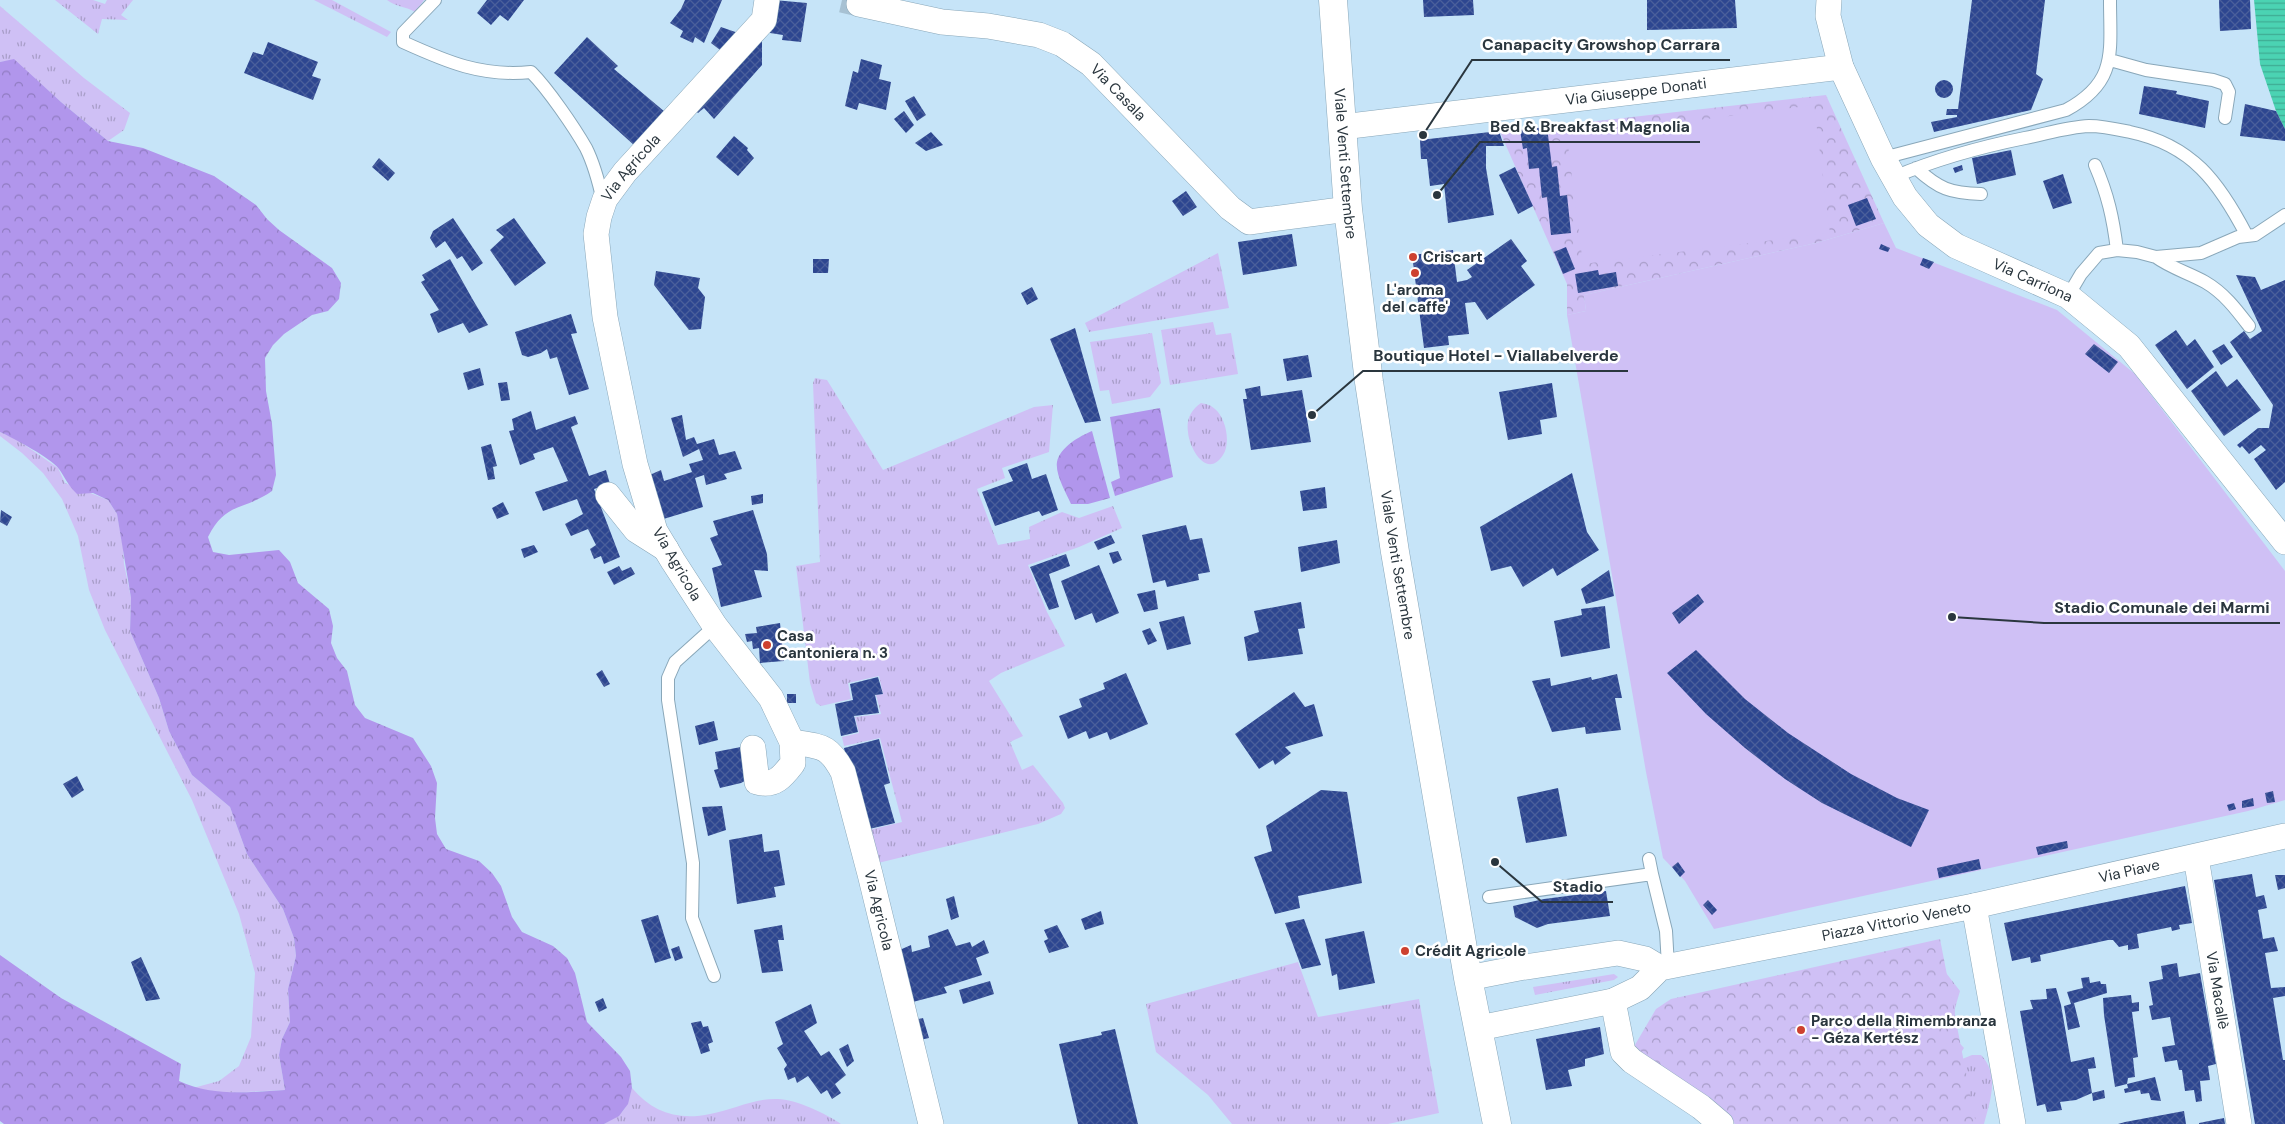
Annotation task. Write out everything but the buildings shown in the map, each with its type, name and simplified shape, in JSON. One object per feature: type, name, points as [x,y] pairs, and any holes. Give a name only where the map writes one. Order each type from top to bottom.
[{"type":"main road","name":"Viale Venti Settembre","points":[[1333,0],[1348,209],[1369,382],[1468,978],[1497,1124]]},
{"type":"street","name":"Via Agricola","points":[[766,0],[764,20],[625,172],[603,203],[596,234],[605,317],[635,464],[655,531],[715,626],[770,698],[792,742],[825,748],[835,758],[843,772],[932,1124]]},
{"type":"street","name":"Via Carriona","points":[[1829,0],[1828,16],[1841,67],[1888,167],[1905,197],[1928,225],[1956,246],[2068,296],[2129,346],[2285,542]]},
{"type":"street","name":"Via Casala","points":[[859,4],[942,22],[988,26],[1039,35],[1062,44],[1091,64],[1230,208],[1249,222],[1348,209]]},
{"type":"street","name":"Via Giuseppe Donati","points":[[1342,127],[1841,67]]},
{"type":"street","points":[[608,495],[636,530],[672,556]]},
{"type":"street","points":[[753,748],[757,782],[764,784],[781,779],[794,763],[792,742]]},
{"type":"street","name":"Via Piave","points":[[1974,906],[2285,836]]},
{"type":"street","name":"Via Macallè","points":[[2196,857],[2240,1124]]},
{"type":"street","name":"Piazza Vittorio Veneto","points":[[1664,967],[1974,906],[2013,1124]]},
{"type":"street","points":[[1468,978],[1519,968],[1618,954],[1645,959],[1664,967],[1640,988],[1613,1002],[1479,1028]]},
{"type":"street","points":[[1613,1002],[1623,1052],[1632,1061],[1701,1107],[1721,1124]]},
{"type":"lane","points":[[434,0],[403,33],[403,42],[464,68],[487,72],[531,72],[540,82],[586,149],[598,179],[603,203]]},
{"type":"lane","points":[[1888,167],[2066,110],[2084,101],[2100,85],[2110,60],[2110,0]]},
{"type":"lane","points":[[2110,60],[2146,70],[2213,80],[2225,84],[2229,92],[2225,118]]},
{"type":"lane","points":[[1888,167],[1916,168],[1985,146],[2088,126],[2109,127],[2153,137],[2185,154],[2219,188],[2246,236]]},
{"type":"lane","points":[[2095,165],[2106,190],[2113,214],[2117,250]]},
{"type":"lane","points":[[1916,168],[1932,183],[1943,189],[1958,193],[1981,194]]},
{"type":"lane","points":[[2068,296],[2090,262],[2099,253],[2117,250],[2137,252],[2156,257],[2201,253],[2238,237],[2255,235],[2285,215]]},
{"type":"lane","points":[[2156,257],[2168,266],[2206,283],[2224,296],[2249,326]]},
{"type":"lane","points":[[714,976],[692,918],[693,863],[668,700],[668,678],[675,662],[715,626]]},
{"type":"lane","points":[[1649,859],[1666,931],[1664,967]]},
{"type":"lane","points":[[1489,898],[1652,874]]},
{"type":"green space","points":[[55,0],[93,0],[105,4],[107,0],[133,0],[121,15],[128,20],[102,19],[98,34]]},
{"type":"green space","points":[[314,0],[332,0],[391,32],[387,37]]},
{"type":"green space","points":[[387,0],[424,0],[415,12]]},
{"type":"green space","points":[[0,6],[84,78],[130,113],[124,130],[108,141],[14,60],[0,62]]},
{"type":"green space","points":[[14,59],[61,102],[108,141],[143,148],[214,176],[256,205],[279,230],[332,268],[341,283],[339,299],[328,311],[312,315],[284,334],[273,345],[265,358],[266,391],[272,424],[276,475],[272,491],[253,502],[236,508],[222,517],[208,537],[213,552],[229,555],[279,550],[290,562],[298,583],[329,609],[333,626],[331,643],[337,658],[347,671],[355,705],[365,718],[413,738],[431,766],[437,783],[435,818],[437,834],[446,849],[479,861],[492,873],[501,886],[512,917],[522,932],[553,946],[567,958],[575,973],[587,1022],[621,1057],[630,1071],[632,1088],[628,1104],[619,1116],[604,1124],[4,1124],[0,1121],[0,955],[61,998],[181,1064],[179,1081],[205,1089],[231,1092],[285,1090],[279,1055],[282,1039],[290,1022],[288,989],[296,956],[294,938],[283,909],[247,854],[230,807],[192,775],[169,731],[159,698],[130,631],[131,598],[117,514],[108,500],[93,493],[77,494],[55,464],[0,432],[0,62]]},
{"type":"green space","points":[[1826,95],[1884,223],[1816,243],[1584,295],[1586,311],[1567,315],[1567,284],[1500,132]]},
{"type":"green space","points":[[1814,105],[1830,233],[1583,264],[1567,137]]},
{"type":"green space","points":[[1884,223],[1896,248],[2057,310],[2135,374],[2285,571],[2285,800],[2248,811],[1714,929],[1685,881],[1663,858],[1646,772],[1567,315],[1586,311],[1584,295],[1816,243]]},
{"type":"green space","points":[[1218,253],[1229,308],[1089,332],[1085,323]]},
{"type":"green space","points":[[1213,322],[1216,335],[1231,333],[1238,374],[1170,385],[1161,330]]},
{"type":"green space","points":[[1152,333],[1161,383],[1150,397],[1112,404],[1109,390],[1100,391],[1090,342]]},
{"type":"green space","points":[[815,378],[827,380],[883,470],[1034,407],[1053,405],[1049,452],[1002,468],[1005,478],[977,489],[998,545],[1030,539],[1029,527],[1062,512],[1079,518],[1113,506],[1122,528],[1079,547],[1028,565],[1047,612],[1065,646],[1001,673],[989,681],[1023,736],[1010,742],[1022,770],[1033,765],[1063,803],[1065,808],[1061,814],[1038,824],[878,863],[869,830],[902,822],[880,738],[844,746],[842,737],[859,733],[855,717],[881,714],[876,695],[883,694],[879,676],[848,683],[851,699],[821,706],[816,703],[810,683],[796,566],[820,562],[813,383]]},
{"type":"green space","points":[[1201,403],[1207,404],[1219,413],[1226,431],[1227,444],[1223,455],[1217,462],[1211,464],[1205,463],[1200,459],[1189,439],[1188,423],[1190,415]]},
{"type":"green space","points":[[1160,408],[1173,477],[1115,496],[1111,482],[1120,478],[1110,417]]},
{"type":"green space","points":[[1092,431],[1110,498],[1088,504],[1071,504],[1059,478],[1057,462],[1066,447],[1076,439]]},
{"type":"green space","points":[[0,432],[16,439],[58,468],[65,483],[108,500],[117,514],[131,598],[130,631],[159,698],[169,731],[192,775],[230,807],[247,854],[283,909],[294,938],[296,956],[288,989],[290,1022],[282,1039],[279,1055],[285,1090],[225,1093],[193,1088],[219,1081],[239,1066],[251,1037],[255,973],[239,914],[192,800],[105,630],[89,590],[78,536],[62,499],[43,473],[0,436]]},
{"type":"green space","name":"Parco della Rimembranza - Géza Kertész","points":[[1940,939],[1976,1124],[1735,1124],[1699,1093],[1632,1050],[1656,1009],[1671,999]]},
{"type":"green space","points":[[1298,962],[1318,1017],[1419,999],[1439,1113],[1388,1124],[1232,1124],[1208,1095],[1156,1052],[1146,1004]]},
{"type":"green space","points":[[1943,969],[1960,991],[1955,1008],[1954,1037],[1964,1048],[1955,1062],[1972,1055],[1981,1055],[1990,1071],[1992,1080],[1991,1097],[1984,1124],[1962,1124]]},
{"type":"green space","points":[[1614,974],[1618,977],[1614,980],[1535,995],[1533,987]]},
{"type":"green space","points":[[632,1088],[657,1109],[677,1115],[698,1116],[760,1100],[778,1099],[811,1108],[841,1124],[604,1124],[616,1117],[626,1107]]},
{"type":"shaded area","points":[[2254,0],[2285,0],[2285,129],[2276,111],[2260,64]]},
{"type":"tunnel","points":[[842,0],[859,4]]},
{"type":"place","name":"Canapacity Growshop Carrara","points":[[1423,135]]},
{"type":"place","name":"Bed & Breakfast Magnolia","points":[[1437,195]]},
{"type":"place","name":"Criscart","points":[[1413,257]]},
{"type":"place","name":"L'aroma del caffe'","points":[[1415,273]]},
{"type":"place","name":"Boutique Hotel - Viallabelverde","points":[[1312,415]]},
{"type":"place","name":"Stadio Comunale dei Marmi","points":[[1952,617]]},
{"type":"place","name":"Casa Cantoniera n. 3","points":[[767,645]]},
{"type":"place","name":"Stadio","points":[[1495,862]]},
{"type":"place","name":"Crédit Agricole","points":[[1405,951]]},
{"type":"place","name":"Parco della Rimembranza - Géza Kertész","points":[[1801,1030]]}]
